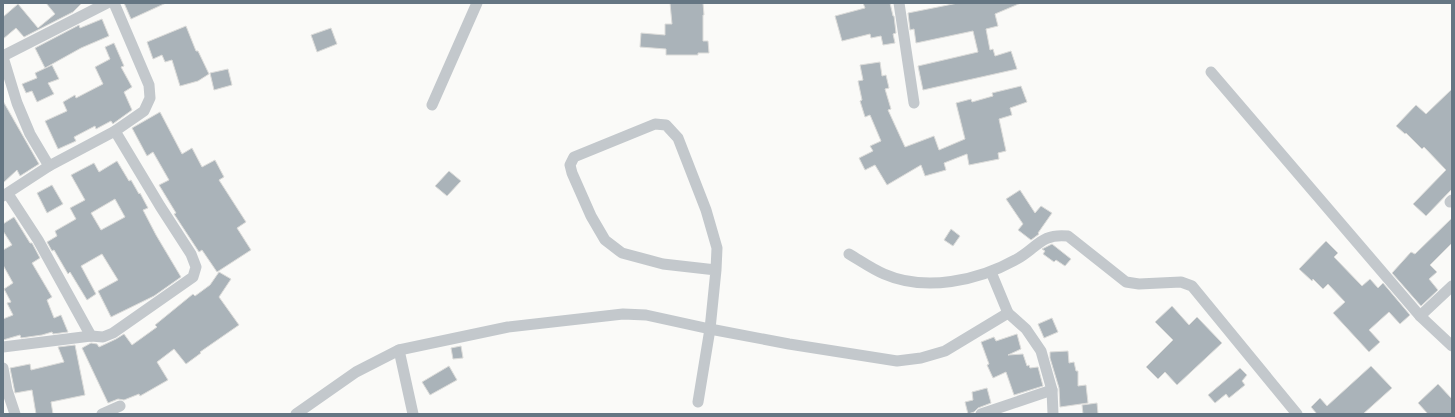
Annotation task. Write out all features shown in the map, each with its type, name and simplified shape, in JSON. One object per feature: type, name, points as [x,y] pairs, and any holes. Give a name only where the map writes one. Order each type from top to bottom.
[{"type":"street","points":[[49,166],[30,134],[17,104],[3,56],[107,3]]},
{"type":"street","points":[[91,336],[38,240],[6,195],[49,166],[115,130],[144,111],[150,98],[149,85],[114,3]]},
{"type":"street","points":[[432,105],[477,3]]},
{"type":"street","points":[[899,3],[914,104]]},
{"type":"street","points":[[1211,72],[1420,316],[1452,346]]},
{"type":"street","points":[[698,402],[710,329],[716,270],[717,248],[706,210],[678,138],[666,125],[655,124],[574,157],[570,165],[572,173],[591,216],[606,240],[622,253],[663,264],[716,270]]},
{"type":"street","points":[[3,347],[91,336],[103,337],[114,334],[193,277],[196,267],[191,254],[160,206],[115,130]]},
{"type":"street","points":[[849,254],[884,274],[916,283],[947,283],[991,272],[1018,259],[1047,238],[1058,235],[1068,236],[1126,282],[1139,284],[1180,282],[1192,286],[1297,414]]},
{"type":"street","points":[[991,272],[1008,313],[1026,329],[1041,350],[1052,390],[1053,414]]},
{"type":"street","points":[[1420,316],[1452,286]]},
{"type":"street","points":[[296,414],[356,372],[399,350],[508,327],[623,314],[646,314],[710,329],[789,344],[897,361],[921,358],[945,351],[1008,313]]},
{"type":"street","points":[[399,350],[413,414]]},
{"type":"street","points":[[3,368],[7,390],[16,414]]},
{"type":"street","points":[[981,414],[1052,390]]},
{"type":"street","points":[[102,414],[120,406]]},
{"type":"building","points":[[46,3],[82,3],[73,12],[24,37],[16,28],[3,39],[3,17],[18,4],[38,28],[55,14]]},
{"type":"building","points":[[124,3],[166,3],[131,19]]},
{"type":"building","points":[[670,3],[703,3],[703,41],[708,41],[709,53],[698,53],[698,55],[666,55],[666,49],[640,47],[641,33],[665,35],[665,24],[672,24]]},
{"type":"building","points":[[863,3],[890,3],[894,16],[896,33],[893,34],[895,43],[883,45],[881,36],[871,38],[870,34],[842,41],[835,16],[865,8]]},
{"type":"building","points":[[958,3],[1021,3],[995,14],[998,26],[986,29],[990,50],[993,49],[995,56],[1011,51],[1017,69],[923,90],[918,66],[978,52],[973,31],[916,43],[914,29],[910,30],[908,13]]},
{"type":"building","points":[[102,19],[109,36],[81,48],[45,68],[35,48],[79,25],[80,28]]},
{"type":"building","points":[[186,26],[196,51],[198,51],[209,74],[198,81],[180,86],[172,60],[165,62],[162,55],[153,59],[147,42]]},
{"type":"building","points":[[331,28],[337,44],[317,52],[311,35]]},
{"type":"building","points":[[114,43],[124,66],[121,67],[132,87],[124,92],[132,110],[113,124],[111,121],[96,129],[95,126],[74,137],[76,141],[58,149],[45,121],[67,111],[63,102],[75,95],[76,98],[103,84],[95,67],[110,59],[105,47]]},
{"type":"building","points":[[880,62],[882,76],[886,75],[889,88],[885,89],[891,109],[888,110],[905,147],[934,136],[939,150],[965,139],[956,103],[971,99],[972,102],[993,96],[992,93],[1021,86],[1027,102],[1010,108],[1012,115],[999,119],[1006,151],[998,153],[999,159],[969,165],[967,154],[944,163],[946,170],[925,176],[921,165],[887,185],[875,165],[865,170],[859,158],[873,151],[870,146],[881,141],[870,115],[865,117],[860,101],[862,100],[858,81],[863,80],[860,65]]},
{"type":"building","points":[[52,65],[59,79],[48,83],[54,94],[37,102],[32,91],[26,93],[22,84],[37,78],[35,73]]},
{"type":"building","points":[[228,69],[232,85],[214,90],[210,73]]},
{"type":"building","points":[[1452,89],[1452,189],[1426,216],[1413,204],[1446,170],[1424,147],[1422,149],[1406,133],[1405,134],[1396,126],[1416,105],[1426,114]]},
{"type":"building","points":[[3,101],[39,164],[20,176],[17,170],[3,183]]},
{"type":"building","points":[[160,112],[182,154],[192,148],[202,167],[215,160],[224,177],[219,180],[246,222],[237,228],[251,250],[217,272],[202,250],[199,252],[174,214],[176,213],[159,185],[169,180],[153,152],[147,156],[132,128]]},
{"type":"building","points":[[117,161],[129,181],[131,180],[139,194],[140,193],[148,208],[143,210],[181,277],[154,296],[111,317],[98,291],[118,280],[102,254],[81,266],[96,294],[87,300],[70,272],[68,274],[54,250],[52,251],[47,242],[57,236],[55,231],[76,219],[70,208],[85,200],[71,175],[94,163],[99,172]],"holes":[[[115,199],[125,217],[101,230],[91,213]]]},
{"type":"building","points":[[449,171],[461,181],[447,196],[435,186]]},
{"type":"building","points":[[52,185],[63,204],[47,213],[37,193]]},
{"type":"building","points":[[1020,190],[1035,213],[1041,206],[1052,213],[1038,233],[1039,234],[1031,240],[1018,230],[1023,224],[1006,199]]},
{"type":"building","points":[[14,217],[30,243],[32,243],[40,258],[32,263],[52,297],[47,300],[54,318],[61,315],[68,332],[53,334],[52,332],[21,338],[20,335],[3,340],[3,319],[13,315],[7,303],[11,302],[4,289],[13,283],[3,265],[3,250],[12,245],[3,231],[3,224]]},
{"type":"building","points":[[1452,218],[1452,243],[1430,265],[1437,272],[1429,279],[1438,290],[1421,306],[1392,273],[1411,252],[1415,254]]},
{"type":"building","points":[[951,229],[960,236],[953,246],[944,240]]},
{"type":"building","points":[[1326,241],[1338,253],[1334,257],[1362,286],[1370,279],[1378,288],[1383,283],[1410,315],[1400,324],[1389,312],[1369,330],[1380,342],[1369,352],[1333,313],[1345,302],[1328,284],[1323,289],[1313,279],[1312,281],[1299,269]]},
{"type":"building","points":[[1052,244],[1071,259],[1065,266],[1056,260],[1054,262],[1043,254],[1045,251],[1042,249]]},
{"type":"building","points":[[219,272],[231,279],[219,297],[239,325],[200,352],[201,353],[186,364],[174,349],[157,362],[168,380],[140,396],[139,394],[124,400],[118,399],[108,403],[82,348],[91,343],[97,344],[99,347],[124,334],[132,345],[157,327],[155,325],[193,294],[195,296],[210,285]]},
{"type":"building","points":[[1172,306],[1189,325],[1197,317],[1222,343],[1177,385],[1165,372],[1158,379],[1146,367],[1173,340],[1155,322]]},
{"type":"building","points":[[1052,318],[1058,332],[1044,338],[1038,324]]},
{"type":"building","points":[[1017,334],[1021,349],[1008,355],[1023,354],[1027,366],[1029,365],[1030,368],[1038,367],[1043,386],[1014,395],[1006,372],[993,378],[987,365],[989,364],[981,342],[994,337],[996,341]]},
{"type":"building","points":[[75,345],[85,395],[51,402],[53,414],[36,414],[32,390],[15,393],[10,368],[30,364],[31,370],[64,362],[58,347]]},
{"type":"building","points":[[461,346],[463,358],[453,359],[451,348]]},
{"type":"building","points":[[1068,351],[1069,363],[1074,362],[1076,371],[1078,371],[1078,386],[1086,385],[1088,403],[1060,407],[1059,388],[1050,358],[1050,352]]},
{"type":"building","points":[[449,366],[457,380],[430,395],[422,382]]},
{"type":"building","points":[[1371,366],[1392,388],[1363,414],[1317,414],[1311,407],[1320,398],[1327,406]]},
{"type":"building","points":[[1240,368],[1247,375],[1242,381],[1245,385],[1229,398],[1226,394],[1215,403],[1208,395]]},
{"type":"building","points":[[1438,384],[1452,399],[1452,414],[1428,414],[1418,403]]},
{"type":"building","points":[[987,388],[991,403],[968,414],[965,402],[973,400],[972,392]]},
{"type":"building","points":[[1097,403],[1098,414],[1083,414],[1082,405]]}]
